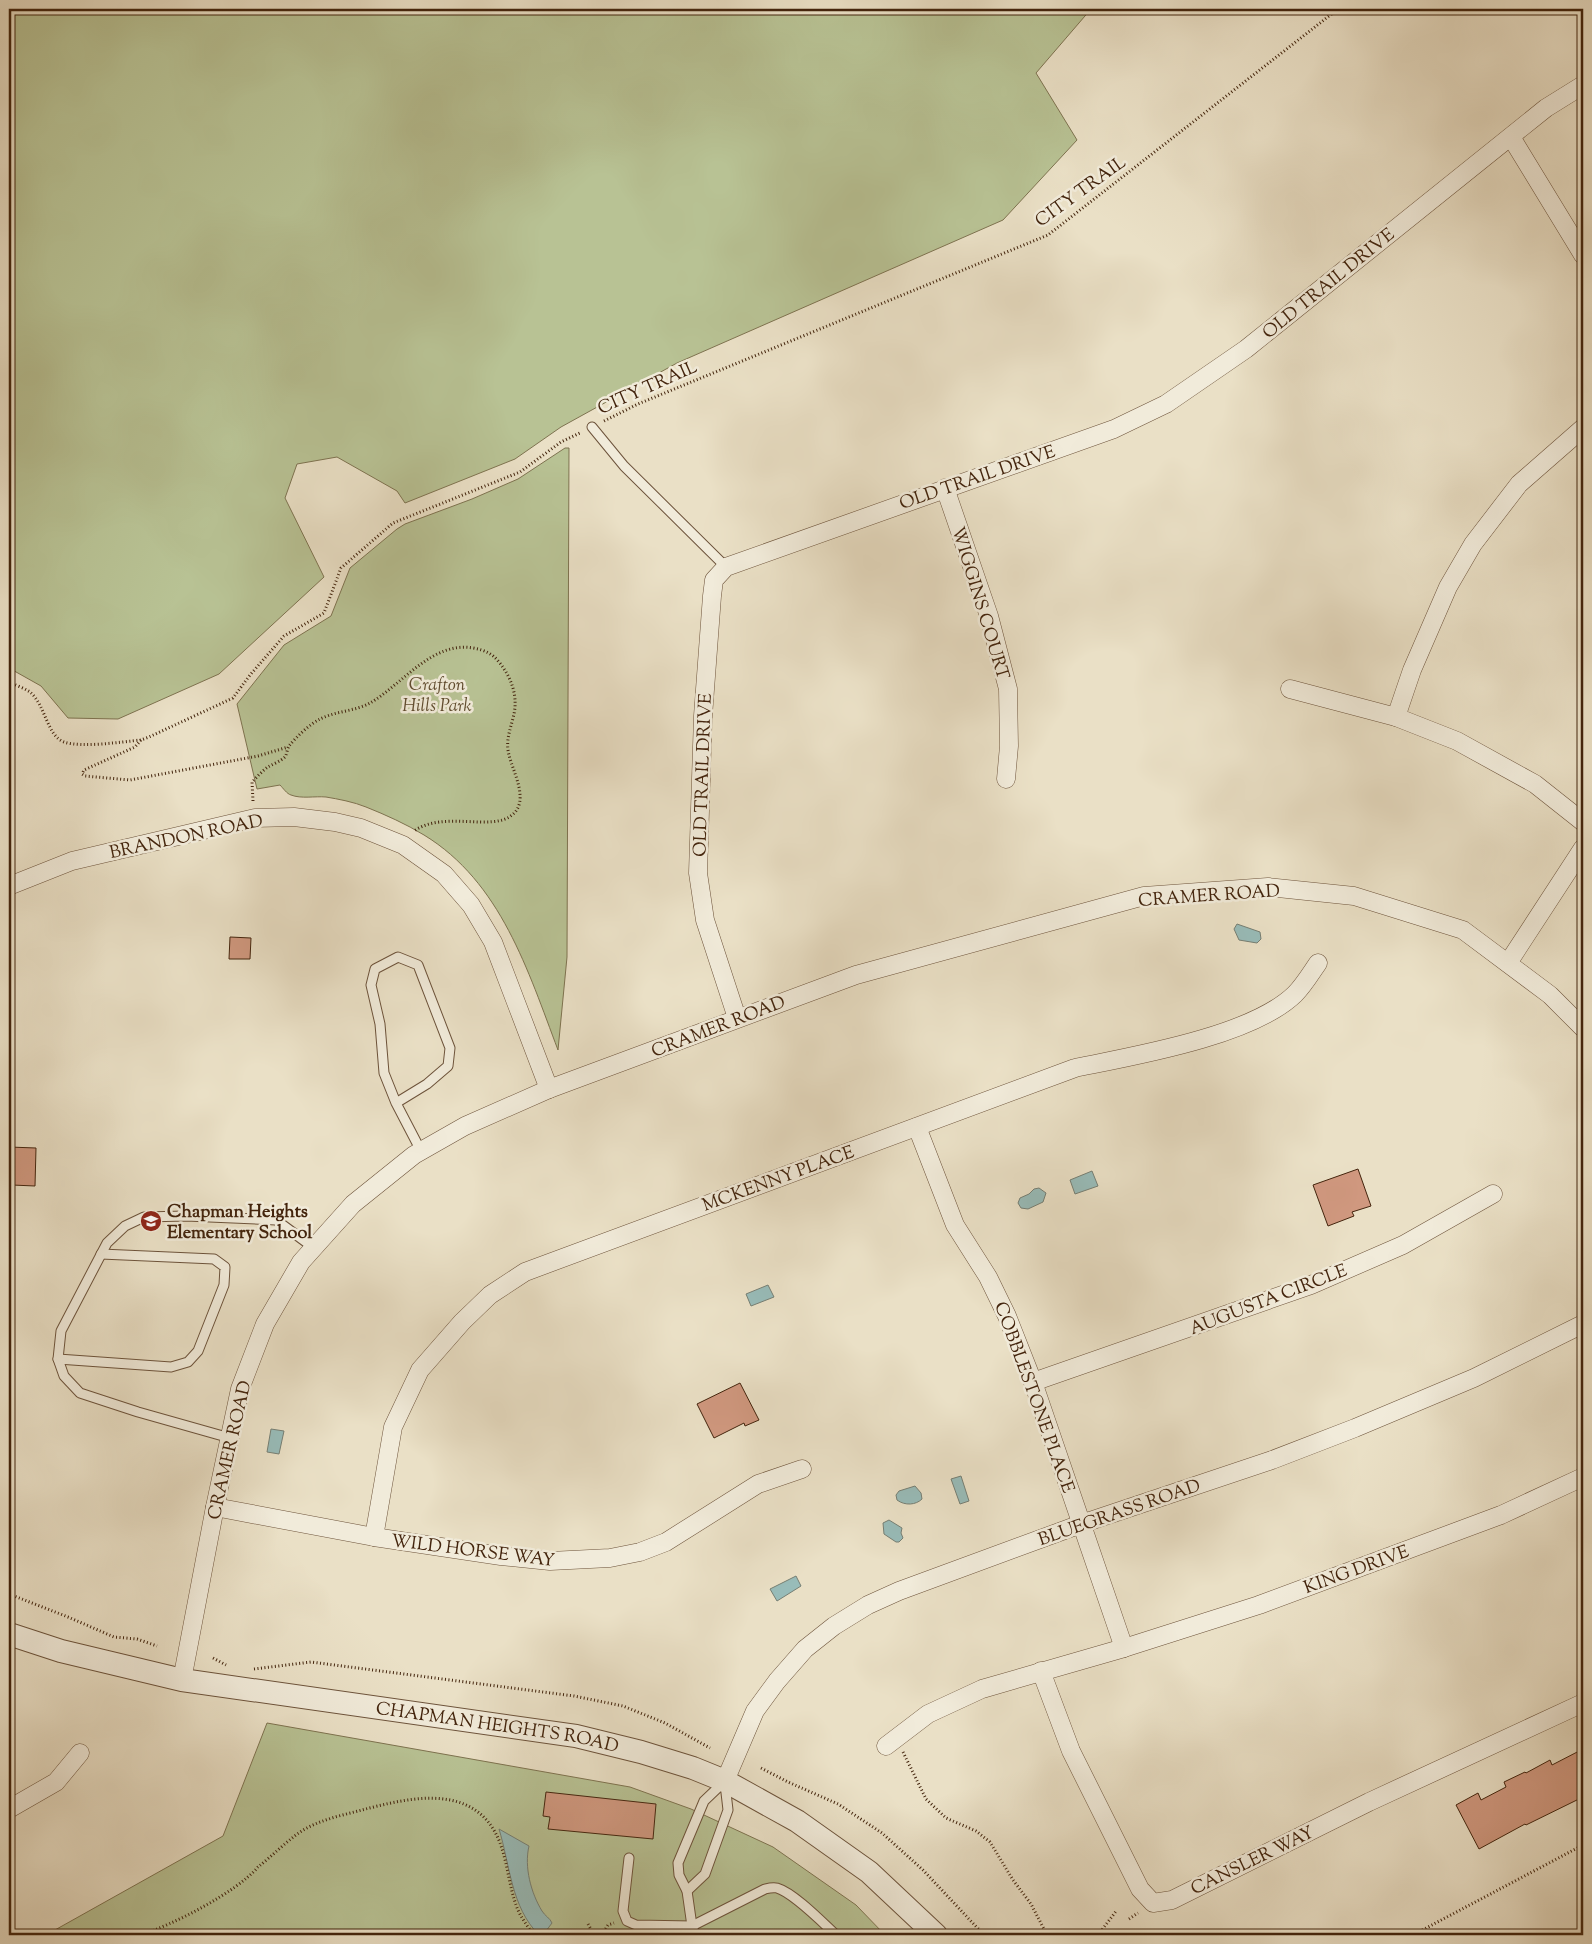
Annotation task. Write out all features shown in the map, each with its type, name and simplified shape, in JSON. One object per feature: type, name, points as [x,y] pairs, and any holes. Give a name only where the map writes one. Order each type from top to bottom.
[{"type":"street","name":"OLD TRAIL DRIVE","points":[[738,1018],[705,920],[698,872],[703,716],[714,580],[726,567],[1114,429],[1166,404],[1246,349],[1546,108],[1583,85]]},
{"type":"street","points":[[1510,137],[1583,255]]},
{"type":"street","points":[[1396,717],[1412,670],[1448,587],[1473,544],[1519,484],[1583,428]]},
{"type":"street","name":"WIGGINS COURT","points":[[945,488],[989,616],[1008,689],[1009,746],[1006,779]]},
{"type":"street","points":[[1290,688],[1396,717],[1457,741],[1536,784],[1583,822]]},
{"type":"street","name":"BRANDON ROAD","points":[[9,886],[72,861],[255,818],[294,817],[335,822],[361,828],[403,845],[444,874],[471,905],[492,942],[550,1089]]},
{"type":"street","points":[[1508,963],[1583,848]]},
{"type":"street","name":"CRAMER ROAD","points":[[182,1680],[240,1389],[265,1324],[301,1262],[354,1204],[422,1151],[465,1126],[550,1089],[856,974],[1144,896],[1268,887],[1354,896],[1463,930],[1550,995],[1583,1028]]},
{"type":"street","name":"MCKENNY PLACE","points":[[374,1537],[393,1427],[420,1370],[462,1322],[490,1295],[524,1272],[1075,1068],[1142,1055],[1229,1030],[1271,1012],[1295,994],[1318,963]]},
{"type":"street","name":"COBBLESTONE PLACE","points":[[917,1127],[955,1225],[988,1277],[1007,1316],[1033,1382],[1124,1648]]},
{"type":"street","name":"AUGUSTA CIRCLE","points":[[1033,1382],[1311,1285],[1403,1245],[1493,1194]]},
{"type":"street","name":"BLUEGRASS ROAD","points":[[725,1781],[755,1711],[777,1681],[805,1649],[834,1626],[868,1605],[899,1591],[1081,1524],[1272,1460],[1355,1428],[1474,1378],[1583,1324]]},
{"type":"street","name":"WILD HORSE WAY","points":[[215,1507],[374,1537],[550,1562],[610,1558],[640,1552],[666,1542],[758,1484],[802,1469]]},
{"type":"street","name":"KING DRIVE","points":[[886,1746],[928,1714],[982,1689],[1124,1648],[1259,1605],[1501,1516],[1583,1477]]},
{"type":"street","name":"CHAPMAN HEIGHTS ROAD","points":[[9,1634],[61,1651],[182,1680],[576,1736],[641,1752],[693,1768],[725,1781],[798,1822],[869,1872],[936,1935]]},
{"type":"street","name":"CANSLER WAY","points":[[1041,1671],[1071,1751],[1140,1889],[1153,1903],[1172,1900],[1370,1802],[1583,1703]]},
{"type":"street","points":[[9,1809],[56,1782],[80,1753]]},
{"type":"lane","points":[[592,427],[624,466],[726,567]]},
{"type":"lane","points":[[396,1103],[426,1084],[448,1066],[450,1048],[418,965],[398,957],[375,969],[371,984],[380,1024],[384,1073],[396,1103],[422,1151]]},
{"type":"lane","points":[[230,1438],[138,1412],[80,1393],[64,1376],[58,1359],[61,1331],[107,1243],[125,1226],[144,1217],[186,1216],[276,1220],[314,1248]]},
{"type":"lane","points":[[58,1359],[171,1366],[188,1362],[198,1351],[224,1285],[225,1267],[214,1259],[101,1254]]},
{"type":"lane","points":[[695,1935],[687,1891],[678,1875],[678,1863],[704,1801],[725,1781]]},
{"type":"lane","points":[[687,1891],[705,1874],[728,1810],[725,1781]]},
{"type":"lane","points":[[629,1858],[623,1911],[627,1921],[636,1925],[692,1926],[765,1889],[774,1887],[784,1891],[820,1919],[836,1935]]},
{"type":"path","name":"CITY TRAIL","points":[[9,682],[30,692],[41,706],[54,734],[62,742],[76,744],[140,740],[233,698],[284,636],[324,613],[341,568],[393,523],[520,472],[561,442],[638,404],[1048,235],[1338,9]]},
{"type":"path","points":[[255,818],[252,782],[263,770],[284,757],[289,746],[320,719],[369,704],[403,680],[420,664],[437,654],[464,646],[486,651],[498,661],[514,687],[514,713],[509,730],[508,744],[509,754],[519,787],[519,800],[514,814],[500,822],[454,820],[421,826],[412,833],[403,845]]},
{"type":"path","points":[[140,740],[135,747],[84,770],[82,774],[85,776],[130,780],[258,756],[289,746]]},
{"type":"path","points":[[9,1594],[114,1637],[137,1639],[157,1646]]},
{"type":"path","points":[[213,1658],[228,1666]]},
{"type":"path","points":[[251,1669],[311,1662],[574,1696],[623,1706],[665,1723],[710,1748]]},
{"type":"path","points":[[886,1746],[901,1748],[926,1799],[946,1818],[976,1831],[990,1842],[1013,1880],[1031,1904],[1047,1935]]},
{"type":"path","points":[[761,1768],[838,1804],[882,1833],[923,1870],[984,1935]]},
{"type":"path","points":[[140,1935],[175,1921],[221,1896],[252,1874],[304,1830],[322,1821],[378,1806],[425,1798],[449,1799],[460,1803],[483,1816],[491,1825],[502,1850],[517,1909],[534,1935]]},
{"type":"path","points":[[1414,1935],[1583,1845]]},
{"type":"path","points":[[1098,1935],[1118,1910]]},
{"type":"path","points":[[588,1924],[594,1935]]},
{"type":"green space","points":[[9,9],[1091,9],[1036,73],[1077,140],[1003,220],[677,363],[561,427],[515,459],[405,503],[397,491],[337,457],[297,464],[285,498],[324,577],[219,674],[118,719],[68,718],[41,686],[9,668]]},
{"type":"green space","name":"Crafton Hills Park","points":[[565,448],[569,448],[567,957],[558,1050],[523,960],[509,930],[473,877],[451,854],[424,835],[403,823],[373,810],[331,798],[295,796],[288,793],[280,785],[257,789],[237,704],[284,645],[331,616],[350,568],[397,529],[405,524],[472,499],[518,479]]},
{"type":"green space","points":[[267,1723],[630,1787],[691,1809],[773,1847],[856,1905],[885,1935],[46,1935],[223,1836]]},
{"type":"water","points":[[1237,924],[1260,932],[1261,939],[1257,943],[1239,940],[1234,929]]},
{"type":"water","points":[[1092,1171],[1098,1186],[1075,1194],[1070,1180]]},
{"type":"water","points":[[1039,1188],[1046,1193],[1043,1202],[1028,1209],[1021,1208],[1018,1203],[1020,1198]]},
{"type":"water","points":[[768,1285],[774,1297],[751,1306],[746,1294]]},
{"type":"water","points":[[271,1429],[284,1431],[279,1454],[267,1452]]},
{"type":"water","points":[[961,1476],[969,1501],[960,1504],[951,1479]]},
{"type":"water","points":[[915,1486],[921,1493],[922,1499],[920,1501],[914,1504],[907,1504],[897,1500],[896,1495],[899,1491]]},
{"type":"water","points":[[889,1520],[902,1528],[903,1538],[899,1542],[884,1534],[883,1523]]},
{"type":"water","points":[[796,1576],[801,1586],[777,1601],[770,1589]]},
{"type":"water","points":[[499,1829],[529,1846],[527,1862],[532,1888],[542,1911],[552,1923],[543,1935],[539,1935],[522,1912]]},
{"type":"building","points":[[230,937],[251,938],[250,959],[229,959]]},
{"type":"building","points":[[9,1147],[36,1148],[35,1186],[12,1185],[13,1169],[9,1169]]},
{"type":"building","points":[[1358,1169],[1371,1206],[1352,1212],[1354,1216],[1328,1226],[1313,1185]]},
{"type":"building","points":[[740,1383],[759,1420],[745,1426],[744,1423],[714,1438],[697,1404]]},
{"type":"building","points":[[1583,1749],[1583,1797],[1525,1824],[1479,1849],[1456,1805],[1478,1793],[1481,1800],[1506,1787],[1504,1782],[1550,1760],[1552,1765]]},
{"type":"building","points":[[546,1792],[656,1804],[653,1839],[548,1829],[550,1817],[543,1816]]},
{"type":"place","name":"Chapman Heights Elementary School","points":[[151,1221]]}]
